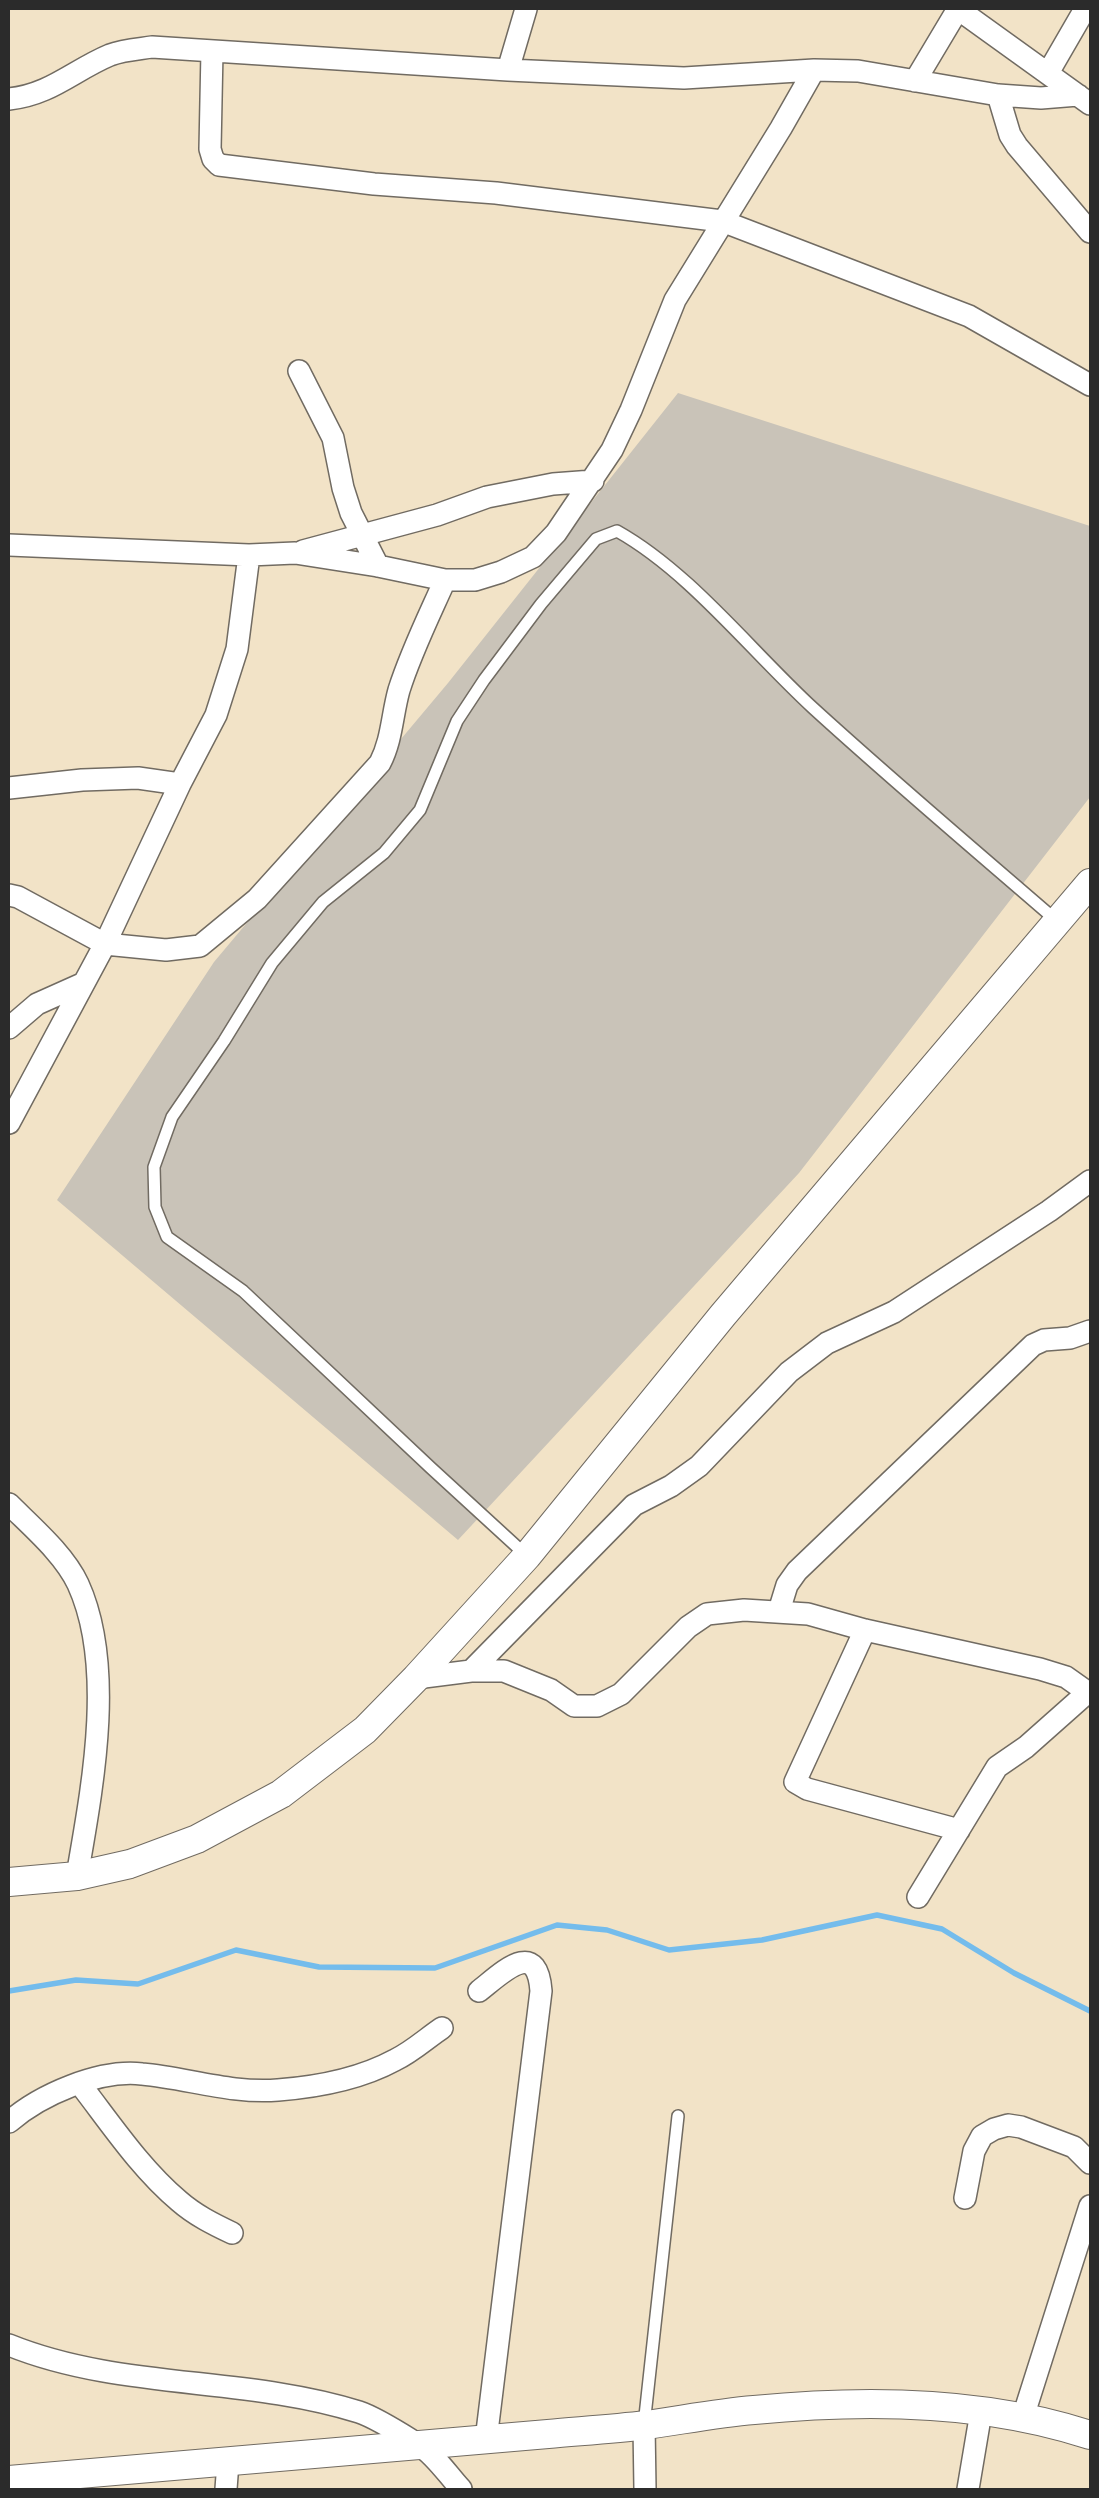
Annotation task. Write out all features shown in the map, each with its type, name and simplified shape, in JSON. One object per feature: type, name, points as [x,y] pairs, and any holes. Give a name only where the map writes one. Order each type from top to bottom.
[{"type":"street","points":[[508,70],[526,9]]},
{"type":"street","points":[[915,81],[958,9],[1084,100]]},
{"type":"street","points":[[1048,73],[1085,9]]},
{"type":"street","points":[[9,99],[27,97],[52,88],[112,54],[152,47],[508,70],[684,78],[814,70],[884,74],[915,81],[998,94],[1084,100]]},
{"type":"street","points":[[212,51],[210,149],[213,159],[220,165],[374,184],[515,195],[722,221],[969,316],[1090,385]]},
{"type":"street","points":[[9,545],[249,555],[295,553],[378,566],[445,580],[475,580],[501,572],[533,557],[556,533],[593,481],[612,450],[631,410],[675,300],[781,128],[814,70]]},
{"type":"street","points":[[998,94],[1010,134],[1090,232]]},
{"type":"street","points":[[299,371],[333,438],[343,488],[351,514],[378,566]]},
{"type":"street","points":[[295,553],[437,515],[487,496],[553,484],[593,481]]},
{"type":"street","points":[[9,1123],[105,944],[180,784],[216,715],[237,649],[249,555]]},
{"type":"street","points":[[9,895],[18,897],[105,944],[166,950],[200,946],[257,898],[380,763],[388,747],[398,692],[408,662],[445,580]]},
{"type":"street","points":[[9,788],[82,780],[138,778],[180,784]]},
{"type":"street","points":[[9,1882],[78,1876],[130,1864],[197,1839],[281,1794],[365,1730],[416,1678],[527,1556],[723,1315],[1090,883]]},
{"type":"street","points":[[9,1028],[37,1004],[84,983]]},
{"type":"street","points":[[471,1672],[634,1506],[671,1486],[699,1466],[788,1372],[827,1343],[894,1312],[1049,1211],[1090,1181]]},
{"type":"street","points":[[779,1611],[787,1585],[797,1571],[1033,1345],[1044,1340],[1070,1338],[1090,1331]]},
{"type":"street","points":[[9,1504],[52,1547],[78,1583],[93,1629],[98,1695],[92,1790],[78,1876]]},
{"type":"street","points":[[416,1678],[471,1672],[504,1672],[551,1690],[574,1706],[597,1706],[621,1694],[688,1626],[707,1614],[744,1610],[808,1614],[865,1630],[1040,1669],[1066,1677],[1089,1693],[1026,1747],[998,1767],[918,1897]]},
{"type":"street","points":[[865,1630],[795,1782],[807,1789],[959,1830]]},
{"type":"street","points":[[479,1991],[515,1963],[526,1961],[535,1967],[540,1979],[541,1991],[486,2440]]},
{"type":"street","points":[[13,2112],[49,2095],[111,2075],[140,2073],[241,2090],[276,2090],[327,2084],[365,2073],[396,2060],[442,2028]]},
{"type":"street","points":[[80,2084],[142,2164],[173,2196],[203,2219],[232,2233]]},
{"type":"street","points":[[965,2198],[974,2151],[982,2136],[994,2129],[1008,2125],[1021,2127],[1074,2147],[1090,2163]]},
{"type":"street","points":[[1023,2417],[1090,2206]]},
{"type":"street","points":[[9,2345],[28,2353],[123,2375],[288,2395],[361,2413],[421,2446],[461,2489]]},
{"type":"street","points":[[9,2480],[421,2446],[644,2425],[753,2410],[811,2406],[873,2404],[938,2407],[1023,2417],[1090,2435]]},
{"type":"street","points":[[968,2489],[981,2412]]},
{"type":"street","points":[[644,2425],[644,2489]]},
{"type":"street","points":[[226,2489],[228,2462]]},
{"type":"lane","points":[[527,1556],[243,1291],[167,1237],[155,1207],[154,1167],[172,1117],[224,1041],[272,963],[323,902],[384,853],[420,810],[457,721],[484,680],[541,604],[596,539],[616,531],[642,546],[683,581],[812,707],[1058,922]]},
{"type":"lane","points":[[644,2425],[678,2116]]},
{"type":"shaded area","points":[[678,393],[1090,526],[1090,797],[799,1173],[458,1540],[57,1200],[214,962],[448,683]]},
{"type":"waterway","points":[[9,1991],[76,1980],[138,1984],[236,1950],[319,1967],[435,1968],[557,1925],[607,1930],[669,1950],[762,1940],[877,1915],[942,1929],[1014,1973],[1090,2011]]}]
